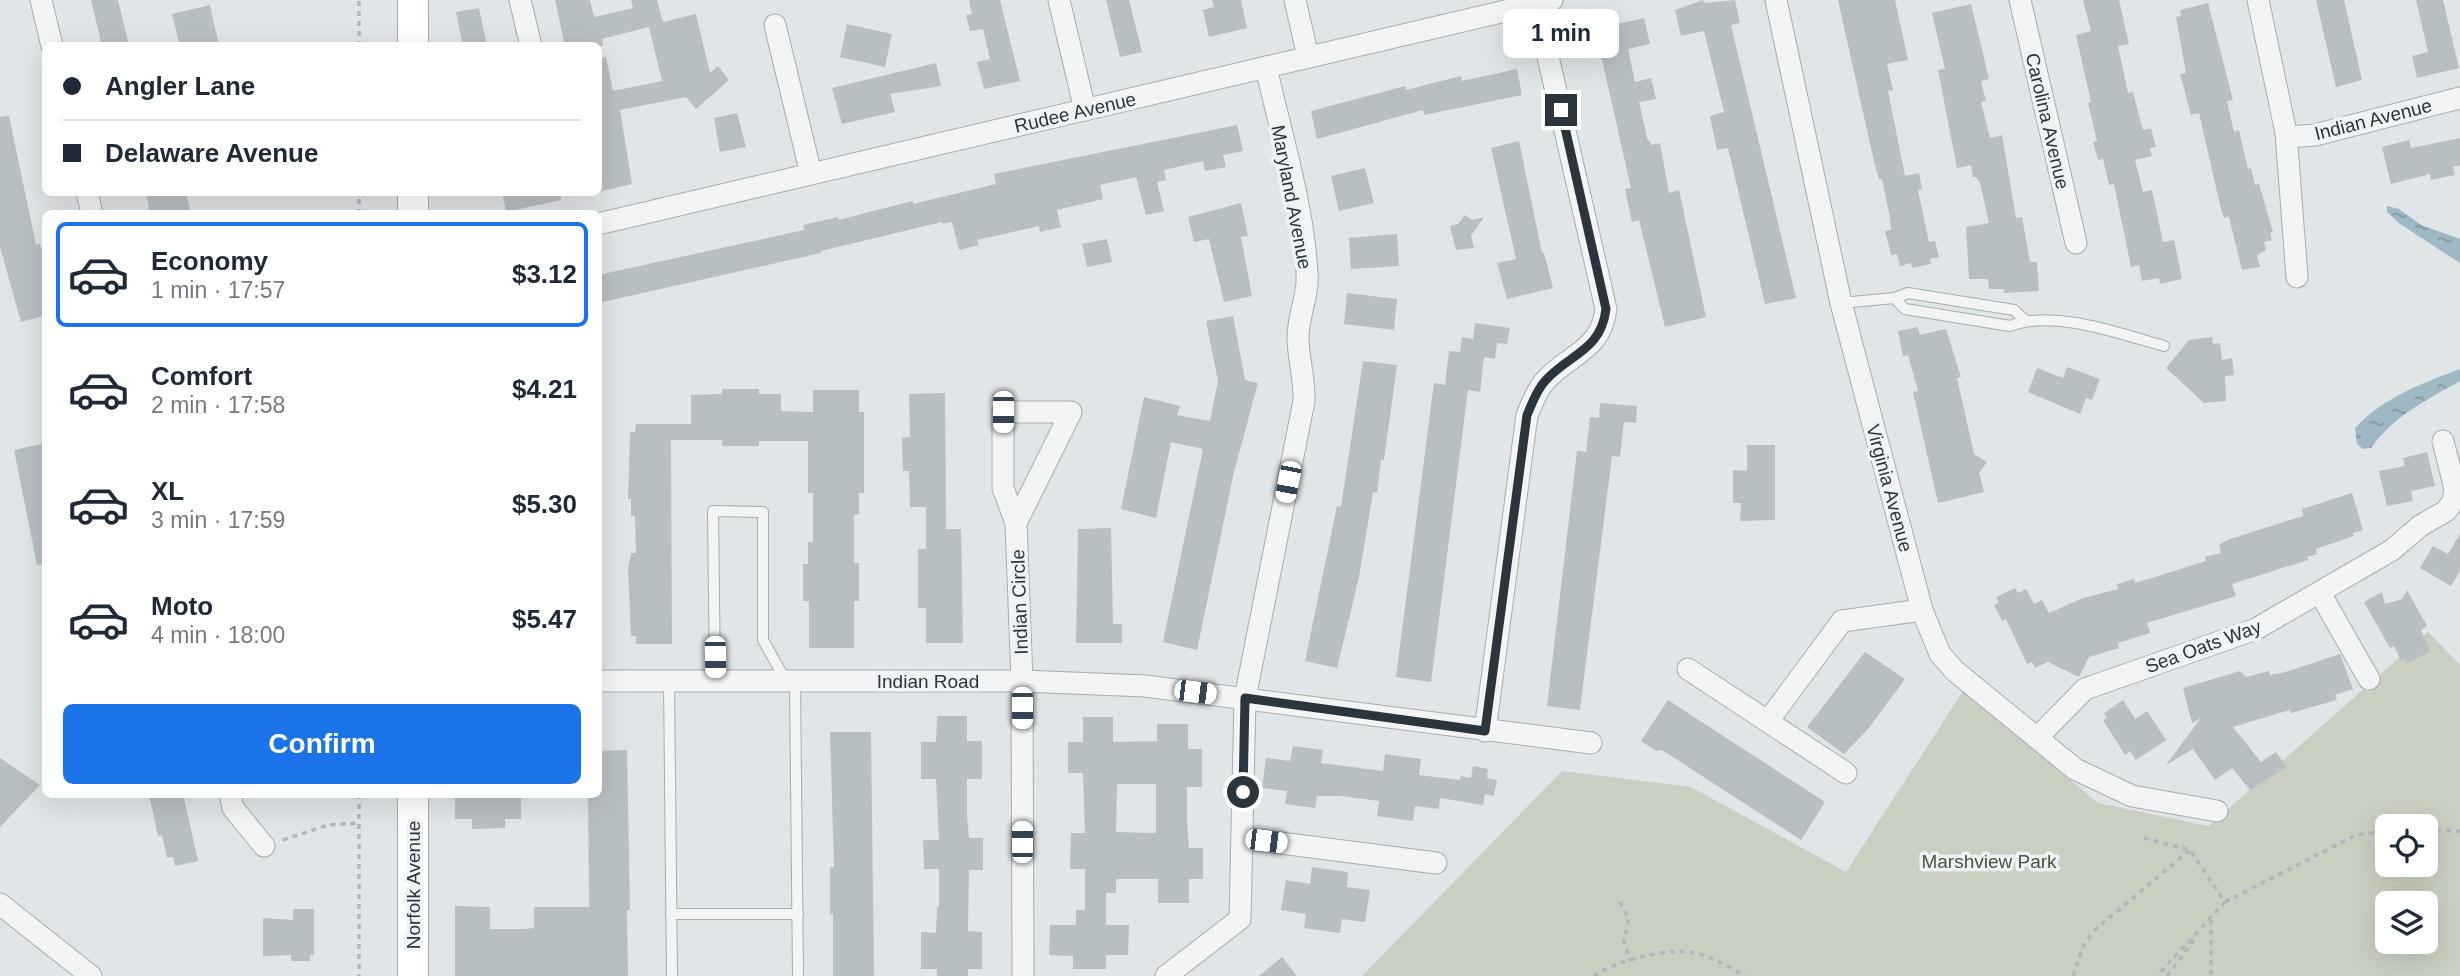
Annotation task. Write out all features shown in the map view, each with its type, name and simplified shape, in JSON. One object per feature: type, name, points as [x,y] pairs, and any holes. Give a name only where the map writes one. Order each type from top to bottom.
[{"type":"main road","points":[[413,0],[413,42]]},
{"type":"main road","name":"Norfolk Avenue","points":[[413,798],[413,976]]},
{"type":"street","points":[[41,0],[51,42]]},
{"type":"street","points":[[520,0],[530,42]]},
{"type":"street","points":[[1059,0],[1085,110]]},
{"type":"street","points":[[1295,0],[1308,57]]},
{"type":"street","name":"Virginia Avenue","points":[[1776,0],[1841,303],[1922,610],[1940,654],[1955,671],[2075,769],[2115,790],[2142,798],[2217,811]]},
{"type":"street","name":"Carolina Avenue","points":[[2020,0],[2076,243]]},
{"type":"street","points":[[2258,0],[2286,133],[2297,277]]},
{"type":"street","points":[[1485,731],[1527,415],[1545,380],[1594,341],[1604,325],[1606,309],[1541,1]]},
{"type":"street","name":"Rudee Avenue","points":[[602,223],[1541,1]]},
{"type":"street","points":[[775,25],[811,174]]},
{"type":"street","name":"Maryland Avenue","points":[[1166,976],[1240,919],[1245,698],[1304,401],[1305,374],[1298,334],[1307,271],[1299,213],[1266,67]]},
{"type":"street","name":"Indian Avenue","points":[[2286,133],[2290,137],[2315,135],[2460,98]]},
{"type":"street","name":"Indian Circle","points":[[1016,523],[1071,412],[1003,412],[1003,488],[1016,523],[1022,681],[1023,976]]},
{"type":"street","name":"Sea Oats Way","points":[[2036,738],[2085,689],[2256,629],[2377,560],[2420,526],[2446,511],[2453,501],[2455,489],[2443,441]]},
{"type":"street","points":[[2320,593],[2369,679]]},
{"type":"street","points":[[1768,721],[1842,621],[1922,610]]},
{"type":"street","points":[[1688,669],[1846,772]]},
{"type":"street","name":"Indian Road","points":[[602,681],[1022,681],[1144,686],[1591,743]]},
{"type":"street","points":[[231,798],[233,808],[264,846]]},
{"type":"street","points":[[1242,838],[1436,863]]},
{"type":"street","points":[[0,904],[91,976]]},
{"type":"lane","points":[[1841,303],[1894,298],[1908,293],[2014,310],[2025,320]]},
{"type":"lane","points":[[1894,298],[1905,309],[2010,326],[2025,320],[2090,325],[2164,346]]},
{"type":"lane","points":[[715,681],[713,511],[762,512],[763,640],[790,681],[798,976]]},
{"type":"lane","points":[[669,681],[672,976]]},
{"type":"lane","points":[[671,914],[797,914]]},
{"type":"path","points":[[359,0],[359,42]]},
{"type":"path","points":[[359,798],[359,976]]},
{"type":"path","points":[[264,846],[328,825],[359,823]]},
{"type":"path","points":[[2438,830],[2460,831]]},
{"type":"path","points":[[2157,976],[2225,902],[2356,835],[2375,833]]},
{"type":"path","points":[[2144,838],[2190,850],[2225,902]]},
{"type":"path","points":[[2073,976],[2084,944],[2095,930],[2190,850]]},
{"type":"path","points":[[1620,902],[1629,919],[1625,941],[1630,961]]},
{"type":"path","points":[[2167,976],[2211,918]]},
{"type":"path","points":[[2211,918],[2211,976]]},
{"type":"path","points":[[1594,976],[1606,967],[1630,961],[1665,953],[1693,952],[1723,963],[1745,976]]},
{"type":"green space","name":"Marshview Park","points":[[2428,632],[2460,665],[2460,976],[1362,976],[1562,771],[1691,787],[1846,872],[1963,691],[2098,803],[2209,826]]},
{"type":"water","points":[[2387,206],[2399,209],[2421,225],[2460,239],[2460,263],[2400,224],[2387,212]]},
{"type":"water","points":[[2460,369],[2460,381],[2400,418],[2371,448],[2363,449],[2357,444],[2355,428],[2378,408],[2404,392]]},
{"type":"building","points":[[91,0],[118,0],[128,42],[101,42]]},
{"type":"building","points":[[555,0],[590,0],[594,17],[633,8],[631,0],[657,0],[663,22],[696,14],[710,73],[718,66],[729,80],[696,109],[686,97],[620,110],[632,184],[602,191],[602,58],[606,57],[613,91],[662,81],[649,27],[602,39],[603,46],[602,42],[564,42]]},
{"type":"building","points":[[969,0],[1000,0],[1020,81],[984,89],[977,62],[990,59],[983,29],[970,31],[966,15],[972,14]]},
{"type":"building","points":[[1106,0],[1129,0],[1142,52],[1120,57]]},
{"type":"building","points":[[1212,0],[1241,0],[1247,28],[1209,37],[1203,10],[1214,7]]},
{"type":"building","points":[[1703,0],[1704,3],[1735,0],[1740,23],[1731,25],[1796,298],[1765,304],[1728,148],[1717,150],[1710,116],[1724,112],[1704,31],[1681,36],[1675,10]]},
{"type":"building","points":[[1838,0],[1895,0],[1908,60],[1887,64],[1893,90],[1888,91],[1905,176],[1919,173],[1922,189],[1918,190],[1929,242],[1935,241],[1939,257],[1930,259],[1931,264],[1912,268],[1911,263],[1900,266],[1897,254],[1891,255],[1885,231],[1891,230],[1890,218],[1882,179],[1879,179],[1875,166]]},
{"type":"building","points":[[2083,0],[2119,0],[2129,44],[2118,46],[2128,93],[2133,92],[2143,130],[2151,128],[2156,147],[2150,148],[2152,156],[2135,160],[2143,192],[2152,190],[2163,242],[2174,240],[2182,279],[2160,284],[2159,278],[2142,281],[2139,265],[2131,267],[2114,184],[2109,185],[2103,159],[2098,160],[2093,142],[2097,141],[2088,103],[2091,102],[2076,35],[2091,31]]},
{"type":"building","points":[[2316,0],[2344,0],[2362,80],[2336,87]]},
{"type":"building","points":[[2416,0],[2443,0],[2459,68],[2417,78],[2412,56],[2428,52]]},
{"type":"building","points":[[2208,3],[2233,100],[2227,101],[2234,132],[2239,130],[2248,169],[2251,168],[2255,185],[2259,184],[2273,232],[2270,233],[2272,240],[2264,242],[2266,250],[2257,255],[2260,267],[2242,270],[2229,217],[2224,218],[2220,205],[2199,113],[2191,115],[2180,74],[2186,73],[2176,17],[2181,16],[2180,10]]},
{"type":"building","points":[[1971,4],[1989,79],[1981,81],[1986,101],[1981,102],[1990,138],[2002,135],[2016,218],[2022,217],[2030,262],[2037,262],[2039,291],[2004,293],[2004,289],[1989,289],[1988,279],[1969,279],[1966,227],[1989,223],[1980,183],[1973,177],[1971,165],[1957,168],[1938,70],[1945,69],[1932,13]]},
{"type":"building","points":[[210,5],[218,42],[179,42],[172,14]]},
{"type":"building","points":[[479,8],[486,42],[462,42],[456,12]]},
{"type":"building","points":[[1644,18],[1650,44],[1628,49],[1635,82],[1651,78],[1656,99],[1639,102],[1647,138],[1652,145],[1660,143],[1669,193],[1679,190],[1706,317],[1665,327],[1639,220],[1632,222],[1625,189],[1631,188],[1595,29]]},
{"type":"building","points":[[847,24],[892,34],[885,67],[840,57]]},
{"type":"building","points":[[936,63],[941,86],[890,94],[895,112],[842,124],[832,88]]},
{"type":"building","points":[[1517,69],[1522,95],[1424,115],[1423,110],[1317,139],[1311,111],[1405,86],[1406,90],[1461,76],[1462,81]]},
{"type":"building","points":[[737,113],[746,147],[720,152],[714,118]]},
{"type":"building","points":[[9,116],[36,245],[40,244],[42,251],[42,316],[21,322],[0,247],[0,117]]},
{"type":"building","points":[[1237,125],[1243,151],[1223,155],[1226,167],[1205,171],[1203,161],[1164,170],[1166,180],[1157,182],[1164,211],[1146,215],[1136,177],[1100,185],[1103,199],[1057,210],[1061,227],[1040,232],[1039,226],[977,240],[979,245],[959,250],[952,222],[942,222],[821,253],[602,302],[602,274],[804,230],[803,225],[838,217],[838,220],[996,184],[994,174]]},
{"type":"building","points":[[2460,138],[2460,165],[2453,167],[2455,175],[2431,180],[2430,174],[2391,184],[2382,147],[2409,140],[2411,148]]},
{"type":"building","points":[[1519,141],[1542,253],[1553,288],[1507,299],[1497,263],[1516,259],[1491,148]]},
{"type":"building","points":[[1365,168],[1374,203],[1339,211],[1331,176]]},
{"type":"building","points":[[147,196],[187,196],[190,210],[149,210]]},
{"type":"building","points":[[503,196],[560,196],[561,200],[506,210]]},
{"type":"building","points":[[1241,203],[1248,236],[1241,237],[1252,296],[1224,302],[1209,239],[1194,242],[1188,217]]},
{"type":"building","points":[[1465,215],[1472,220],[1484,217],[1471,236],[1474,248],[1456,250],[1450,226],[1458,224]]},
{"type":"building","points":[[1397,234],[1399,266],[1351,269],[1349,238]]},
{"type":"building","points":[[1107,239],[1112,262],[1087,267],[1082,244]]},
{"type":"building","points":[[1347,293],[1397,299],[1394,330],[1344,324]]},
{"type":"building","points":[[1233,316],[1245,380],[1258,383],[1234,472],[1197,650],[1163,642],[1203,449],[1171,442],[1156,518],[1121,509],[1144,397],[1180,406],[1177,415],[1210,421],[1218,381],[1206,321]]},
{"type":"building","points":[[1475,323],[1510,328],[1507,344],[1497,343],[1495,359],[1484,357],[1480,392],[1468,390],[1431,682],[1396,677],[1434,383],[1445,385],[1449,351],[1460,352],[1462,337],[1473,339]]},
{"type":"building","points":[[1918,327],[1920,335],[1946,329],[1961,377],[1957,378],[1974,454],[1987,462],[1979,473],[1984,492],[1938,503],[1913,392],[1918,391],[1908,355],[1903,356],[1898,331]]},
{"type":"building","points":[[2212,337],[2213,344],[2220,343],[2222,360],[2232,358],[2234,375],[2225,376],[2226,401],[2204,403],[2166,368],[2189,340]]},
{"type":"building","points":[[1363,361],[1397,365],[1384,460],[1381,459],[1377,493],[1373,492],[1359,577],[1337,668],[1305,661],[1337,506],[1341,507]]},
{"type":"building","points":[[2067,367],[2100,379],[2092,400],[2086,398],[2080,414],[2028,392],[2037,368],[2063,378]]},
{"type":"building","points":[[722,389],[759,389],[759,394],[781,394],[781,411],[813,412],[813,390],[859,390],[859,412],[864,412],[864,493],[859,493],[859,514],[854,515],[854,563],[859,563],[859,601],[854,601],[854,648],[809,648],[809,601],[803,601],[803,564],[808,564],[808,542],[813,542],[813,493],[808,493],[808,441],[759,441],[759,446],[722,446],[722,440],[671,440],[672,644],[636,644],[636,636],[631,636],[628,567],[631,553],[636,553],[635,516],[631,516],[631,499],[628,499],[630,432],[635,432],[636,424],[691,424],[691,395],[722,394]]},
{"type":"building","points":[[945,393],[946,529],[961,529],[963,643],[926,643],[926,608],[918,608],[918,549],[926,549],[926,507],[910,507],[909,471],[903,471],[902,438],[910,437],[909,394]]},
{"type":"building","points":[[1600,403],[1637,406],[1636,423],[1624,422],[1620,457],[1612,456],[1580,710],[1547,706],[1577,451],[1586,452],[1590,417],[1599,418]]},
{"type":"building","points":[[42,444],[42,564],[37,565],[14,450]]},
{"type":"building","points":[[1747,445],[1775,445],[1775,520],[1740,521],[1741,503],[1733,503],[1733,470],[1747,471]]},
{"type":"building","points":[[2427,452],[2435,486],[2411,491],[2413,501],[2387,506],[2379,471],[2405,466],[2403,458]]},
{"type":"building","points":[[2352,493],[2363,530],[2353,533],[2354,536],[2316,549],[2317,554],[2307,557],[2308,560],[2232,584],[2236,596],[2147,623],[2150,633],[2118,643],[2119,648],[2089,657],[2079,677],[2048,662],[2035,668],[2032,662],[2027,664],[2006,619],[2002,621],[1994,605],[1999,603],[1996,597],[2015,588],[2018,593],[2026,589],[2034,604],[2042,600],[2049,613],[2083,598],[2118,589],[2117,584],[2134,579],[2135,583],[2206,561],[2205,557],[2221,553],[2219,545],[2227,540],[2303,516],[2302,509]]},
{"type":"building","points":[[1111,528],[1113,624],[1122,624],[1122,643],[1076,643],[1078,529]]},
{"type":"building","points":[[2460,534],[2460,571],[2451,586],[2420,568],[2433,546],[2448,554]]},
{"type":"building","points":[[2407,590],[2427,626],[2421,630],[2430,651],[2407,664],[2404,659],[2401,661],[2394,646],[2390,648],[2364,602],[2382,592],[2385,604],[2402,599]]},
{"type":"building","points":[[1865,652],[1905,679],[1868,729],[1844,754],[1807,727]]},
{"type":"building","points":[[2340,654],[2353,689],[2335,695],[2337,700],[2291,713],[2290,710],[2233,727],[2261,762],[2276,752],[2286,767],[2250,790],[2232,768],[2215,780],[2193,749],[2166,765],[2201,718],[2192,723],[2183,688],[2240,671],[2246,677],[2269,671],[2270,675],[2282,673]]},
{"type":"building","points":[[1668,700],[1825,802],[1801,840],[1662,750],[1656,751],[1641,741]]},
{"type":"building","points":[[2123,700],[2135,719],[2147,711],[2166,740],[2136,760],[2130,751],[2125,755],[2103,720],[2107,718],[2104,713]]},
{"type":"building","points":[[937,716],[967,716],[967,741],[982,741],[982,779],[967,779],[967,815],[969,838],[983,838],[983,870],[969,870],[968,931],[982,932],[982,969],[968,969],[968,976],[937,976],[937,969],[921,969],[921,932],[936,933],[939,907],[939,869],[924,869],[923,840],[939,840],[936,779],[921,779],[921,742],[936,742]]},
{"type":"building","points":[[1083,717],[1113,717],[1113,742],[1157,741],[1157,724],[1188,724],[1188,749],[1202,749],[1202,787],[1187,787],[1187,823],[1189,848],[1203,848],[1203,879],[1189,879],[1189,903],[1158,903],[1158,879],[1116,879],[1116,893],[1106,893],[1106,925],[1129,925],[1128,955],[1106,955],[1106,969],[1073,969],[1073,956],[1049,955],[1050,925],[1076,925],[1076,910],[1085,910],[1085,869],[1070,869],[1071,833],[1085,833],[1083,773],[1068,773],[1068,742],[1083,742]],"holes":[[[1117,784],[1156,784],[1156,833],[1116,832]]]},
{"type":"building","points":[[830,732],[871,732],[874,976],[833,976],[830,867],[834,867]]},
{"type":"building","points":[[1293,746],[1323,750],[1321,763],[1383,771],[1385,754],[1421,759],[1419,775],[1460,780],[1461,776],[1471,778],[1473,766],[1488,769],[1487,778],[1497,780],[1494,796],[1485,794],[1483,805],[1440,798],[1439,809],[1415,806],[1413,821],[1377,816],[1379,801],[1317,796],[1315,808],[1285,804],[1287,791],[1262,788],[1266,758],[1290,761]]},
{"type":"building","points":[[627,750],[630,910],[627,910],[628,976],[455,976],[455,906],[490,907],[490,929],[534,928],[534,907],[589,907],[588,798],[602,798],[602,751]]},
{"type":"building","points":[[0,758],[40,785],[0,827]]},
{"type":"building","points":[[150,798],[184,798],[198,861],[175,866],[173,857],[167,858],[162,835],[158,836]]},
{"type":"building","points":[[455,798],[521,798],[521,819],[505,819],[505,828],[472,829],[472,819],[455,819]]},
{"type":"building","points":[[1312,867],[1348,872],[1347,887],[1370,890],[1365,922],[1342,919],[1340,933],[1304,928],[1306,914],[1281,910],[1286,880],[1310,884]]},
{"type":"building","points":[[293,909],[314,909],[314,955],[310,955],[310,961],[291,961],[291,955],[263,956],[263,918],[293,920]]},
{"type":"building","points":[[1282,957],[1297,976],[1259,976]]},
{"type":"route","points":[[1243,792],[1245,698],[1485,731],[1527,415],[1545,380],[1594,341],[1604,325],[1606,309],[1561,110]]}]
